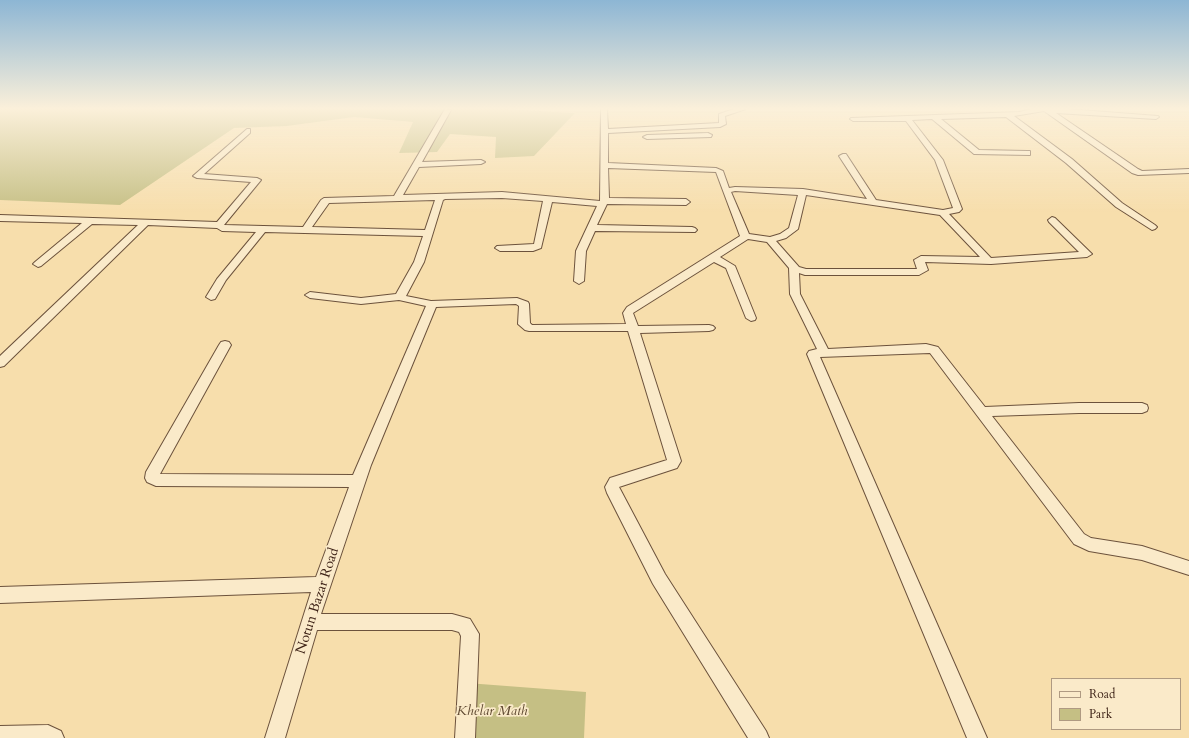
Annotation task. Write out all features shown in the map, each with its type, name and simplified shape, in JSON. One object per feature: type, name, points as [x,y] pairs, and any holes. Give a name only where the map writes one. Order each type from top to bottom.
[{"type":"street","points":[[219,225],[257,180],[197,176],[233,143]]},
{"type":"street","points":[[397,198],[428,143]]},
{"type":"street","points":[[579,281],[581,251],[604,203],[604,143]]},
{"type":"street","points":[[726,191],[735,189],[803,192],[943,213],[958,209],[940,160],[927,143]]},
{"type":"street","points":[[966,143],[977,152],[1027,153]]},
{"type":"street","points":[[1046,143],[1069,161],[1119,205],[1152,227]]},
{"type":"street","points":[[1097,143],[1135,171],[1189,171]]},
{"type":"street","points":[[843,156],[873,202]]},
{"type":"street","points":[[416,164],[481,162]]},
{"type":"street","points":[[604,166],[719,171],[745,236]]},
{"type":"street","points":[[745,236],[770,240],[783,236],[793,229],[803,192]]},
{"type":"street","points":[[305,231],[324,202],[327,200],[502,195],[604,203],[686,202]]},
{"type":"street","points":[[400,297],[419,262],[440,197]]},
{"type":"street","points":[[500,248],[532,248],[538,246],[548,199]]},
{"type":"street","points":[[943,213],[988,260]]},
{"type":"street","points":[[0,218],[219,225],[222,228],[262,230],[428,233]]},
{"type":"street","points":[[38,264],[91,220]]},
{"type":"street","points":[[770,240],[794,267],[805,272],[919,272],[923,270],[919,260],[921,259],[994,261],[1087,254],[1052,220]]},
{"type":"street","points":[[0,363],[146,222]]},
{"type":"street","points":[[591,228],[692,230]]},
{"type":"street","points":[[212,297],[222,279],[262,230]]},
{"type":"street","points":[[745,236],[740,241],[632,309],[628,313],[674,461],[672,464],[615,482],[612,487],[659,579],[760,738]]},
{"type":"street","points":[[714,258],[730,266],[751,318]]},
{"type":"street","points":[[794,267],[796,296],[824,352]]},
{"type":"street","points":[[310,295],[361,301],[400,297],[431,304],[517,301],[524,304],[524,324],[529,328],[709,328]]},
{"type":"street","name":"Notun Bazar Road","points":[[275,738],[322,584],[358,481],[431,304]]},
{"type":"street","points":[[225,345],[153,472],[152,478],[156,480],[358,481]]},
{"type":"street","points":[[977,738],[813,354],[824,352],[930,348],[937,353],[1079,539],[1084,543],[1142,553],[1189,568]]},
{"type":"street","points":[[982,412],[1079,408],[1142,408]]},
{"type":"street","points":[[0,595],[322,584]]},
{"type":"street","points":[[310,622],[452,622],[464,625],[470,634],[465,738]]},
{"type":"street","points":[[0,736],[48,735],[54,738]]},
{"type":"green space","points":[[0,143],[211,143],[120,205],[0,200]]},
{"type":"green space","points":[[403,143],[443,143],[437,152],[399,153]]},
{"type":"green space","points":[[496,143],[546,143],[534,156],[495,158]]},
{"type":"green space","name":"Khelar Math","points":[[467,683],[586,692],[584,738],[462,738]]}]
